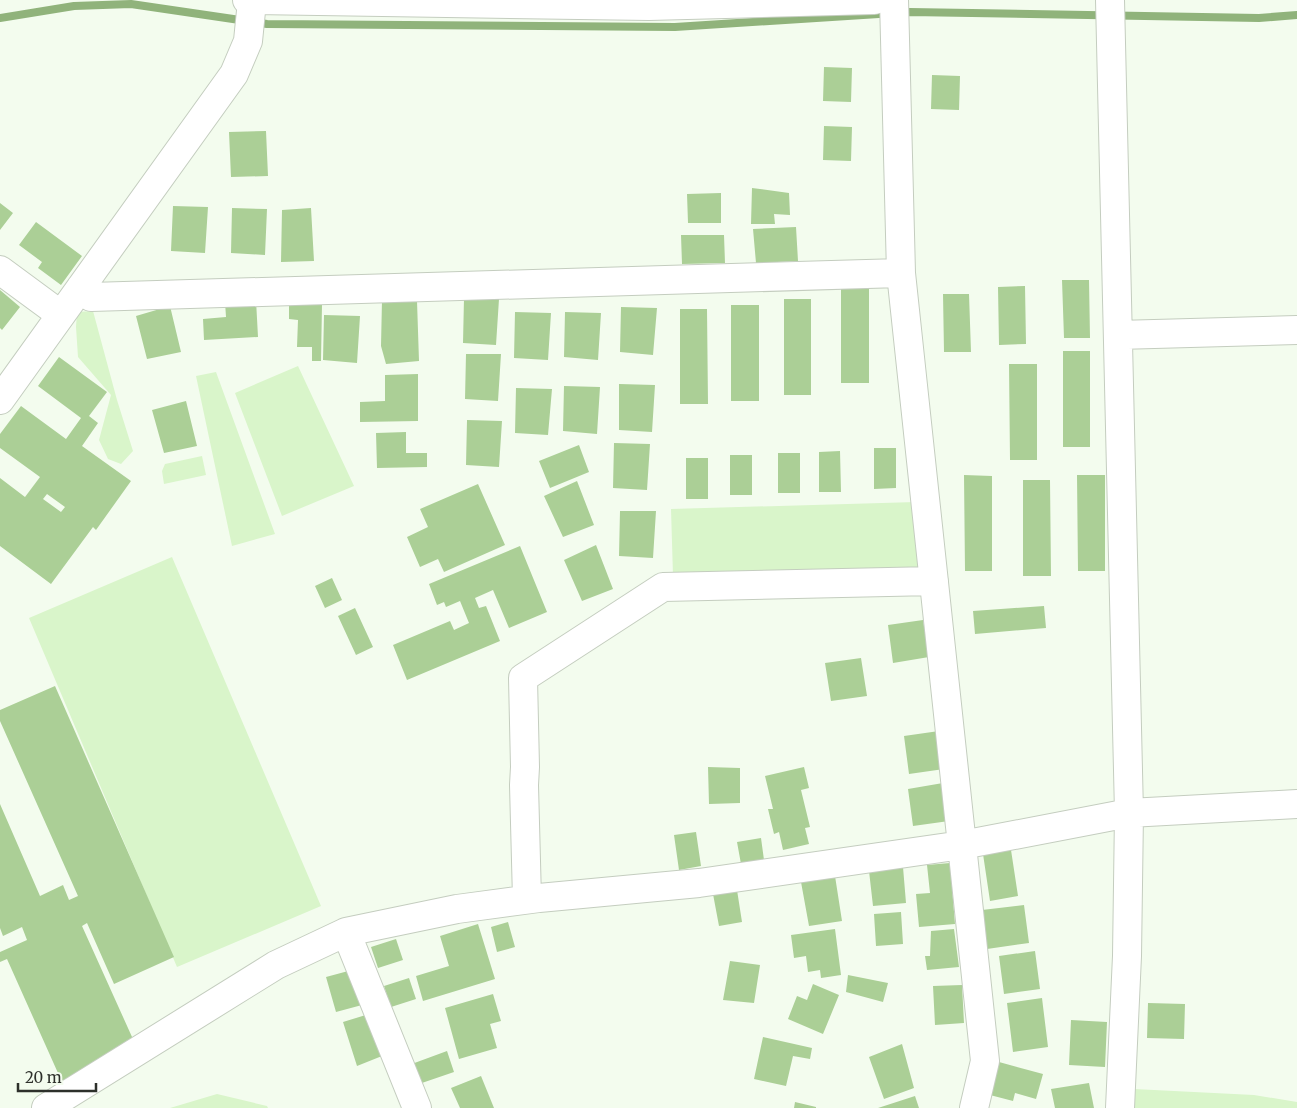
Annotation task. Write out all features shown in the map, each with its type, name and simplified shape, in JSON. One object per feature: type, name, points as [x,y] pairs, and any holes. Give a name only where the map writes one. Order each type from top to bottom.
[{"type":"street","points":[[247,0],[649,3],[874,0]]},
{"type":"street","points":[[894,0],[902,273],[985,1061],[974,1108]]},
{"type":"street","points":[[1110,0],[1129,813],[1127,956],[1120,1108]]},
{"type":"street","points":[[0,400],[234,74],[248,41],[252,1]]},
{"type":"street","points":[[0,270],[61,315]]},
{"type":"street","points":[[81,287],[91,297],[902,273]]},
{"type":"street","points":[[1118,335],[1297,330]]},
{"type":"street","points":[[527,899],[524,678],[663,587],[934,581]]},
{"type":"street","points":[[46,1108],[276,965],[346,932],[457,909],[527,899],[699,883],[962,845],[1129,813],[1297,804]]},
{"type":"street","points":[[346,932],[417,1108]]},
{"type":"green space","points":[[93,311],[133,451],[121,464],[108,459],[99,440],[111,395],[78,357],[77,312]]},
{"type":"green space","points":[[298,366],[354,486],[282,516],[235,393]]},
{"type":"green space","points":[[216,372],[275,534],[232,546],[196,376]]},
{"type":"green space","points":[[202,456],[206,475],[164,484],[162,471],[165,464]]},
{"type":"green space","points":[[916,502],[922,569],[673,576],[671,509]]},
{"type":"green space","points":[[172,557],[321,906],[177,967],[29,618]]},
{"type":"green space","points":[[1134,1089],[1254,1095],[1297,1102],[1297,1108],[1131,1108]]},
{"type":"green space","points":[[217,1094],[267,1106],[268,1108],[170,1108]]},
{"type":"building","points":[[824,67],[852,68],[851,102],[823,101]]},
{"type":"building","points":[[932,75],[960,76],[959,110],[931,109]]},
{"type":"building","points":[[824,126],[852,127],[851,161],[823,160]]},
{"type":"building","points":[[266,131],[268,176],[231,177],[229,132]]},
{"type":"building","points":[[752,188],[789,193],[790,215],[774,214],[775,224],[751,224]]},
{"type":"building","points":[[721,193],[721,223],[688,223],[687,194]]},
{"type":"building","points":[[0,203],[13,213],[0,230]]},
{"type":"building","points":[[173,206],[208,207],[205,253],[171,251]]},
{"type":"building","points":[[232,208],[267,209],[265,255],[231,253]]},
{"type":"building","points":[[311,208],[314,261],[281,262],[282,210]]},
{"type":"building","points":[[36,222],[82,256],[61,285],[38,268],[42,262],[19,245]]},
{"type":"building","points":[[796,227],[798,261],[756,263],[753,229]]},
{"type":"building","points":[[681,235],[724,235],[725,263],[682,264]]},
{"type":"building","points":[[1062,280],[1089,280],[1090,338],[1064,338]]},
{"type":"building","points":[[1025,286],[1026,344],[999,345],[998,287]]},
{"type":"building","points":[[841,287],[869,287],[869,383],[841,383]]},
{"type":"building","points":[[0,290],[20,307],[2,330],[0,328]]},
{"type":"building","points":[[943,294],[969,294],[971,352],[944,352]]},
{"type":"building","points":[[464,298],[499,299],[496,345],[463,343]]},
{"type":"building","points":[[784,299],[811,299],[811,395],[784,395]]},
{"type":"building","points":[[256,300],[258,337],[204,340],[203,319],[226,317],[225,302]]},
{"type":"building","points":[[382,300],[417,301],[419,361],[386,364],[381,346]]},
{"type":"building","points":[[289,303],[322,304],[321,361],[312,361],[312,347],[297,347],[298,320],[289,319]]},
{"type":"building","points":[[731,305],[759,305],[759,401],[731,401]]},
{"type":"building","points":[[170,306],[181,352],[147,359],[136,316]]},
{"type":"building","points":[[621,307],[657,308],[653,355],[620,352]]},
{"type":"building","points":[[680,309],[707,309],[708,404],[680,404]]},
{"type":"building","points":[[515,312],[551,313],[548,360],[514,358]]},
{"type":"building","points":[[565,312],[601,313],[598,360],[564,357]]},
{"type":"building","points":[[324,315],[360,316],[357,363],[323,360]]},
{"type":"building","points":[[1063,351],[1090,351],[1090,447],[1063,447]]},
{"type":"building","points":[[466,354],[501,354],[498,401],[465,399]]},
{"type":"building","points":[[59,357],[107,392],[89,416],[98,423],[82,446],[131,481],[96,530],[93,527],[51,584],[0,546],[0,478],[25,497],[40,477],[0,448],[0,434],[21,406],[66,439],[81,418],[38,386]],"holes":[[[47,494],[65,507],[61,512],[43,499]]]},
{"type":"building","points":[[1009,364],[1037,364],[1037,460],[1010,460]]},
{"type":"building","points":[[418,374],[418,421],[360,422],[360,402],[385,401],[385,375]]},
{"type":"building","points":[[619,384],[655,385],[652,432],[619,430]]},
{"type":"building","points":[[564,386],[600,387],[597,434],[563,431]]},
{"type":"building","points":[[516,388],[552,389],[548,435],[515,433]]},
{"type":"building","points":[[186,401],[197,446],[164,453],[152,410]]},
{"type":"building","points":[[467,420],[502,421],[499,467],[466,465]]},
{"type":"building","points":[[406,432],[406,453],[427,453],[427,467],[377,468],[376,433]]},
{"type":"building","points":[[614,443],[650,444],[647,490],[613,488]]},
{"type":"building","points":[[579,445],[589,472],[550,488],[539,461]]},
{"type":"building","points":[[874,448],[896,448],[896,488],[874,489]]},
{"type":"building","points":[[840,451],[841,492],[819,492],[819,452]]},
{"type":"building","points":[[778,453],[800,453],[800,493],[778,493]]},
{"type":"building","points":[[730,455],[752,455],[752,495],[730,495]]},
{"type":"building","points":[[686,458],[708,458],[708,499],[686,499]]},
{"type":"building","points":[[964,475],[992,476],[992,571],[965,571]]},
{"type":"building","points":[[1077,475],[1105,475],[1105,571],[1078,571]]},
{"type":"building","points":[[1023,480],[1050,480],[1051,576],[1023,576]]},
{"type":"building","points":[[577,481],[594,525],[563,537],[544,496]]},
{"type":"building","points":[[478,484],[505,545],[444,572],[438,559],[420,567],[407,537],[428,527],[420,509]]},
{"type":"building","points":[[620,511],[656,511],[653,558],[619,556]]},
{"type":"building","points":[[596,545],[613,589],[582,601],[564,560]]},
{"type":"building","points":[[520,546],[547,612],[509,628],[493,590],[475,598],[479,608],[486,606],[500,641],[407,680],[393,645],[450,621],[454,630],[469,623],[460,601],[446,607],[444,602],[437,605],[429,584]]},
{"type":"building","points":[[332,578],[342,600],[325,608],[315,586]]},
{"type":"building","points":[[1044,606],[1046,628],[975,634],[973,611]]},
{"type":"building","points":[[355,608],[373,647],[356,655],[338,616]]},
{"type":"building","points":[[923,620],[929,657],[893,663],[888,625]]},
{"type":"building","points":[[861,658],[867,696],[831,701],[825,663]]},
{"type":"building","points":[[55,686],[174,957],[114,984],[87,923],[82,926],[137,1048],[62,1082],[7,959],[0,962],[0,952],[27,940],[22,927],[3,936],[0,928],[0,804],[40,896],[63,885],[69,900],[78,896],[0,721],[0,710]]},
{"type":"building","points":[[939,731],[944,769],[909,774],[904,736]]},
{"type":"building","points":[[708,767],[740,768],[740,803],[709,804]]},
{"type":"building","points":[[804,767],[809,788],[801,790],[810,827],[805,828],[809,844],[783,850],[779,832],[774,834],[768,809],[773,809],[765,776]]},
{"type":"building","points":[[943,783],[949,821],[913,826],[908,789]]},
{"type":"building","points":[[696,832],[701,866],[679,870],[674,835]]},
{"type":"building","points":[[761,838],[764,860],[741,864],[737,842]]},
{"type":"building","points":[[1011,850],[1018,896],[990,901],[983,854]]},
{"type":"building","points":[[950,863],[955,924],[919,927],[916,894],[930,893],[927,865]]},
{"type":"building","points":[[903,867],[906,903],[873,906],[869,871]]},
{"type":"building","points":[[835,876],[842,921],[809,926],[801,882]]},
{"type":"building","points":[[737,890],[742,922],[719,926],[713,894]]},
{"type":"building","points":[[1024,905],[1029,943],[987,949],[982,910]]},
{"type":"building","points":[[901,912],[903,944],[876,946],[874,914]]},
{"type":"building","points":[[508,922],[515,947],[497,952],[491,927]]},
{"type":"building","points":[[478,924],[495,979],[423,1001],[416,976],[449,966],[440,936]]},
{"type":"building","points":[[835,929],[841,975],[821,978],[820,970],[808,972],[806,956],[794,958],[791,935]]},
{"type":"building","points":[[954,929],[959,967],[927,970],[925,956],[930,956],[931,931]]},
{"type":"building","points":[[396,939],[403,960],[378,968],[371,947]]},
{"type":"building","points":[[1035,951],[1040,989],[1004,994],[999,956]]},
{"type":"building","points":[[730,961],[760,965],[754,1003],[723,1000]]},
{"type":"building","points":[[352,970],[362,1005],[336,1012],[326,977]]},
{"type":"building","points":[[848,975],[888,983],[883,1002],[846,992]]},
{"type":"building","points":[[409,978],[416,999],[391,1007],[384,986]]},
{"type":"building","points":[[813,984],[839,995],[823,1034],[788,1019],[797,996],[807,1000]]},
{"type":"building","points":[[962,985],[964,1023],[935,1025],[933,986]]},
{"type":"building","points":[[493,994],[501,1021],[490,1024],[497,1048],[459,1059],[445,1008]]},
{"type":"building","points":[[1042,998],[1048,1047],[1013,1052],[1007,1003]]},
{"type":"building","points":[[1148,1003],[1185,1004],[1184,1039],[1147,1038]]},
{"type":"building","points":[[369,1014],[382,1056],[357,1066],[343,1022]]},
{"type":"building","points":[[1071,1020],[1107,1022],[1105,1067],[1069,1065]]},
{"type":"building","points":[[763,1037],[812,1048],[810,1059],[793,1056],[786,1086],[754,1079]]},
{"type":"building","points":[[902,1044],[914,1088],[884,1099],[869,1057]]},
{"type":"building","points":[[447,1051],[454,1072],[416,1085],[409,1065]]},
{"type":"building","points":[[999,1062],[1043,1074],[1036,1099],[1015,1093],[1013,1101],[990,1095]]},
{"type":"building","points":[[481,1076],[494,1108],[460,1108],[451,1088]]},
{"type":"building","points":[[1089,1083],[1094,1108],[1055,1108],[1051,1089]]},
{"type":"building","points":[[915,1096],[919,1108],[878,1108]]},
{"type":"building","points":[[795,1102],[816,1107],[816,1108],[794,1108]]},
{"type":"waterway","points":[[0,18],[74,6],[131,4],[267,24],[675,27],[910,12],[1259,18],[1297,15]]}]
